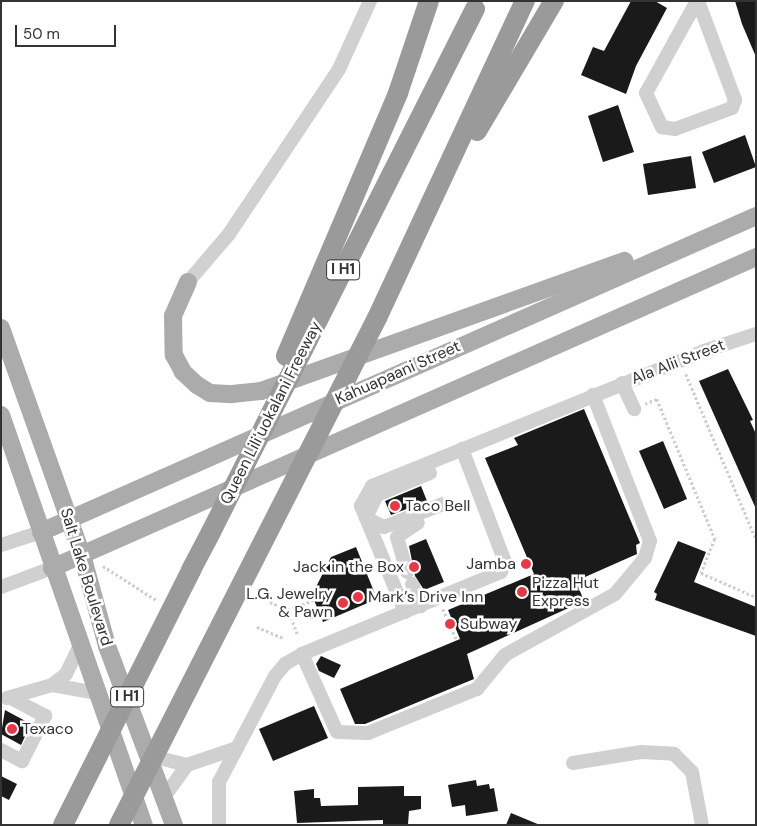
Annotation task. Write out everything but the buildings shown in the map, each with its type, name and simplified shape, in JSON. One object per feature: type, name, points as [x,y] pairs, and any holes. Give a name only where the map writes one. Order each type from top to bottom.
[{"type":"highway","points":[[211,532],[398,93],[429,1]]},
{"type":"highway","points":[[119,825],[432,207],[500,50],[525,1]]},
{"type":"highway","points":[[432,207],[554,1]]},
{"type":"highway","name":"Queen Liliʻuokalani Freeway","points":[[63,825],[477,5]]},
{"type":"main road","name":"Kahuapaani Street","points":[[41,532],[700,238],[756,216]]},
{"type":"main road","points":[[188,282],[173,316],[174,355],[183,372],[197,385],[210,393],[232,394],[261,391],[568,278],[700,238]]},
{"type":"main road","points":[[52,568],[756,257]]},
{"type":"main road","name":"Salt Lake Boulevard","points":[[1,328],[82,555],[107,646],[151,756],[174,825]]},
{"type":"main road","name":"Salt Lake Boulevard","points":[[1,415],[52,568],[144,825]]},
{"type":"street","points":[[188,282],[229,234],[338,69],[370,1]]},
{"type":"street","points":[[698,1],[735,100],[732,108],[675,130],[662,127],[646,94],[698,1]]},
{"type":"street","name":"Ala Alii Street","points":[[378,530],[364,512],[372,486],[428,468],[462,449],[622,383],[756,334]]},
{"type":"street","points":[[622,383],[638,407]]},
{"type":"street","points":[[302,654],[337,732],[368,733],[477,689],[506,655],[615,594],[645,558],[650,541],[597,394]]},
{"type":"street","points":[[219,825],[219,782],[275,676],[285,664],[302,654],[501,572],[505,562],[462,449]]},
{"type":"street","points":[[405,612],[378,530],[445,508],[405,528],[396,537],[409,578],[421,606]]},
{"type":"street","points":[[1,545],[41,532]]},
{"type":"street","points":[[1,587],[52,568]]},
{"type":"street","points":[[4,700],[52,685],[66,674],[80,645]]},
{"type":"street","points":[[52,685],[98,693]]},
{"type":"street","points":[[1,750],[22,761],[46,716],[4,700]]},
{"type":"street","points":[[151,756],[187,765],[237,748]]},
{"type":"street","points":[[573,763],[641,752],[674,754],[692,772],[702,825]]},
{"type":"street","points":[[164,797],[187,765]]},
{"type":"path","points":[[686,374],[756,539]]},
{"type":"path","points":[[638,407],[657,399],[714,539],[701,573],[756,597]]},
{"type":"path","points":[[103,566],[160,603]]},
{"type":"path","points":[[439,598],[456,640]]},
{"type":"path","points":[[270,602],[288,610],[314,600]]},
{"type":"path","points":[[288,610],[297,634]]},
{"type":"path","points":[[257,627],[285,639]]},
{"type":"place","name":"Taco Bell","points":[[395,506]]},
{"type":"place","name":"Jamba","points":[[526,564]]},
{"type":"place","name":"Jack in the Box","points":[[414,567]]},
{"type":"place","name":"Pizza Hut Express","points":[[522,592]]},
{"type":"place","name":"Mark’s Drive Inn","points":[[358,597]]},
{"type":"place","name":"L.G. Jewelry & Pawn","points":[[343,603]]},
{"type":"place","name":"Subway","points":[[450,624]]},
{"type":"place","name":"Texaco","points":[[12,729]]}]
